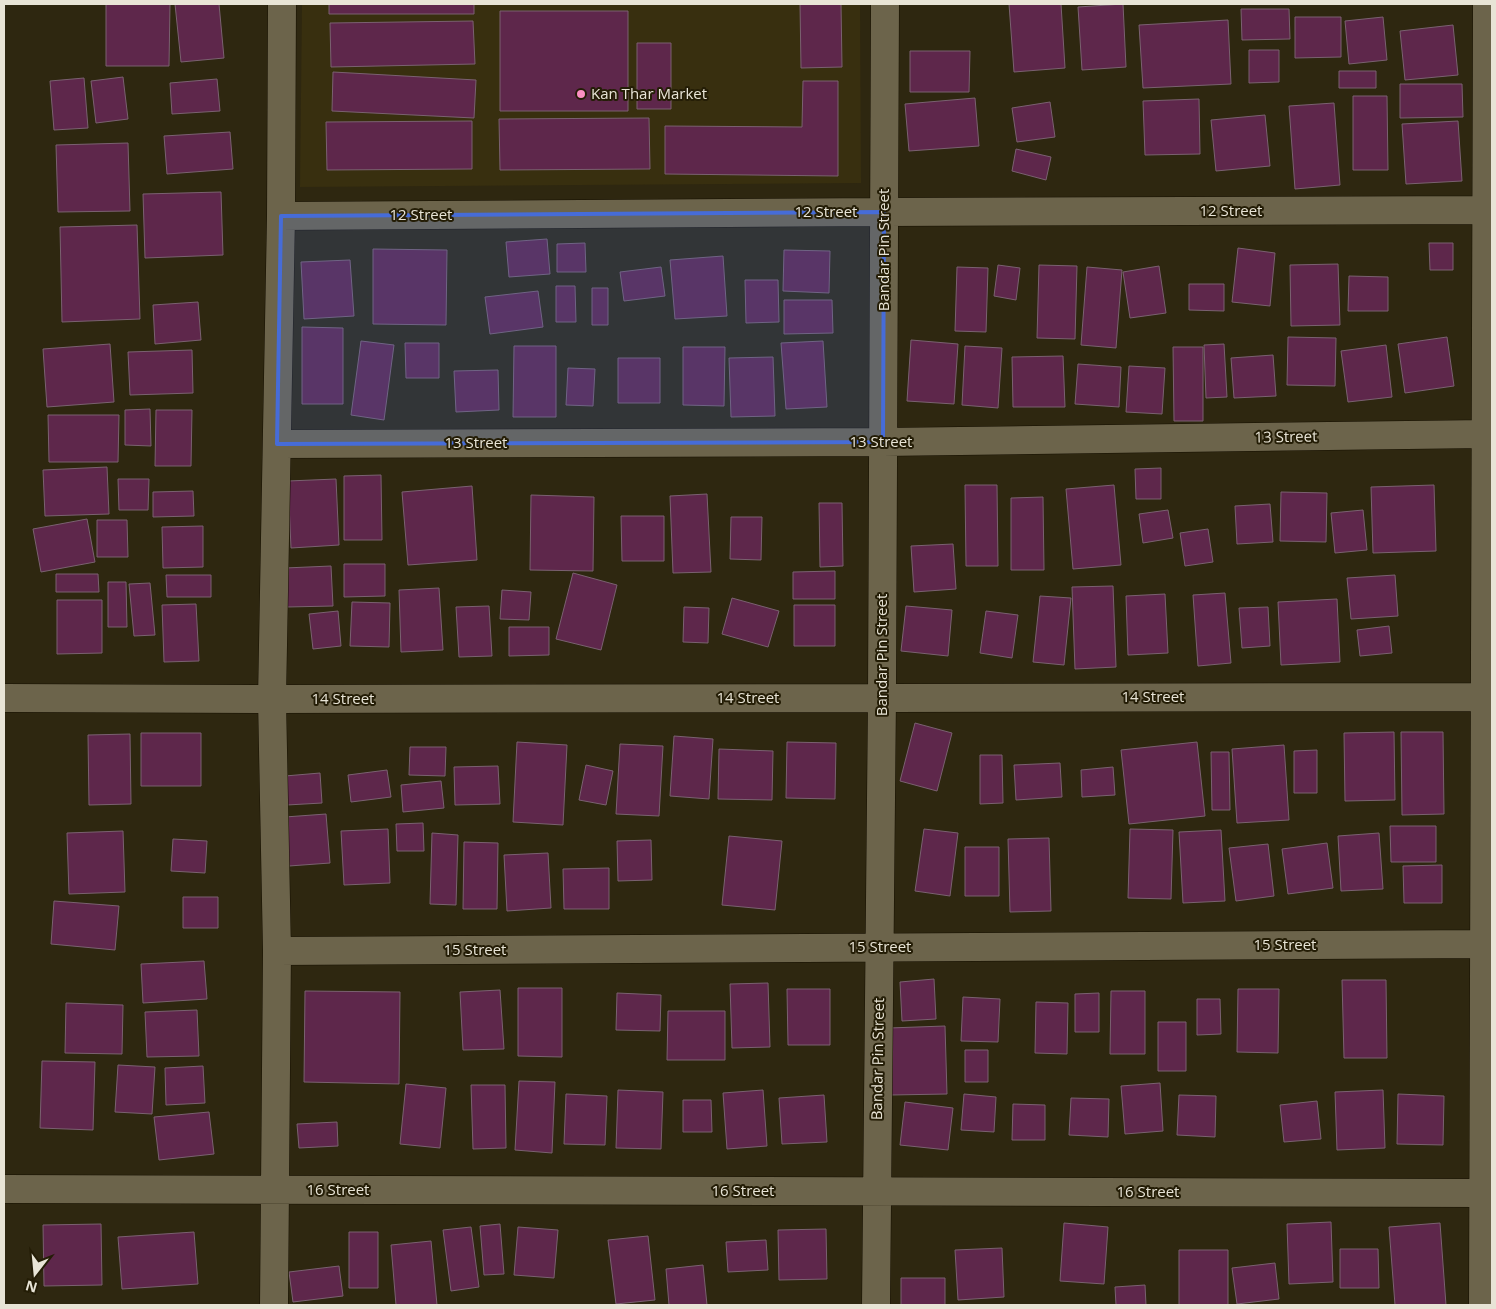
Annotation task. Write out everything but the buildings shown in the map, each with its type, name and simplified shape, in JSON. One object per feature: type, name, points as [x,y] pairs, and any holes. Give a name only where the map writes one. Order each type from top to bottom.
[{"type":"street","points":[[274,1305],[277,951],[272,699],[282,4]]},
{"type":"street","name":"Bandar Pin Street","points":[[876,1305],[882,698],[885,4]]},
{"type":"street","points":[[1483,1305],[1484,944],[1488,697],[1485,434],[1489,210],[1486,4]]},
{"type":"street","name":"12 Street","points":[[280,216],[1489,210]]},
{"type":"street","name":"13 Street","points":[[276,444],[883,442],[1485,434]]},
{"type":"street","name":"14 Street","points":[[4,698],[1488,697]]},
{"type":"street","name":"15 Street","points":[[277,951],[1484,944]]},
{"type":"street","name":"16 Street","points":[[4,1189],[1483,1193]]},
{"type":"highlighted area","points":[[884,212],[883,442],[277,444],[281,216]]},
{"type":"shaded area","name":"Kan Thar Market","points":[[302,4],[860,4],[861,183],[300,187]]},
{"type":"place","name":"Kan Thar Market","points":[[581,94]]}]
